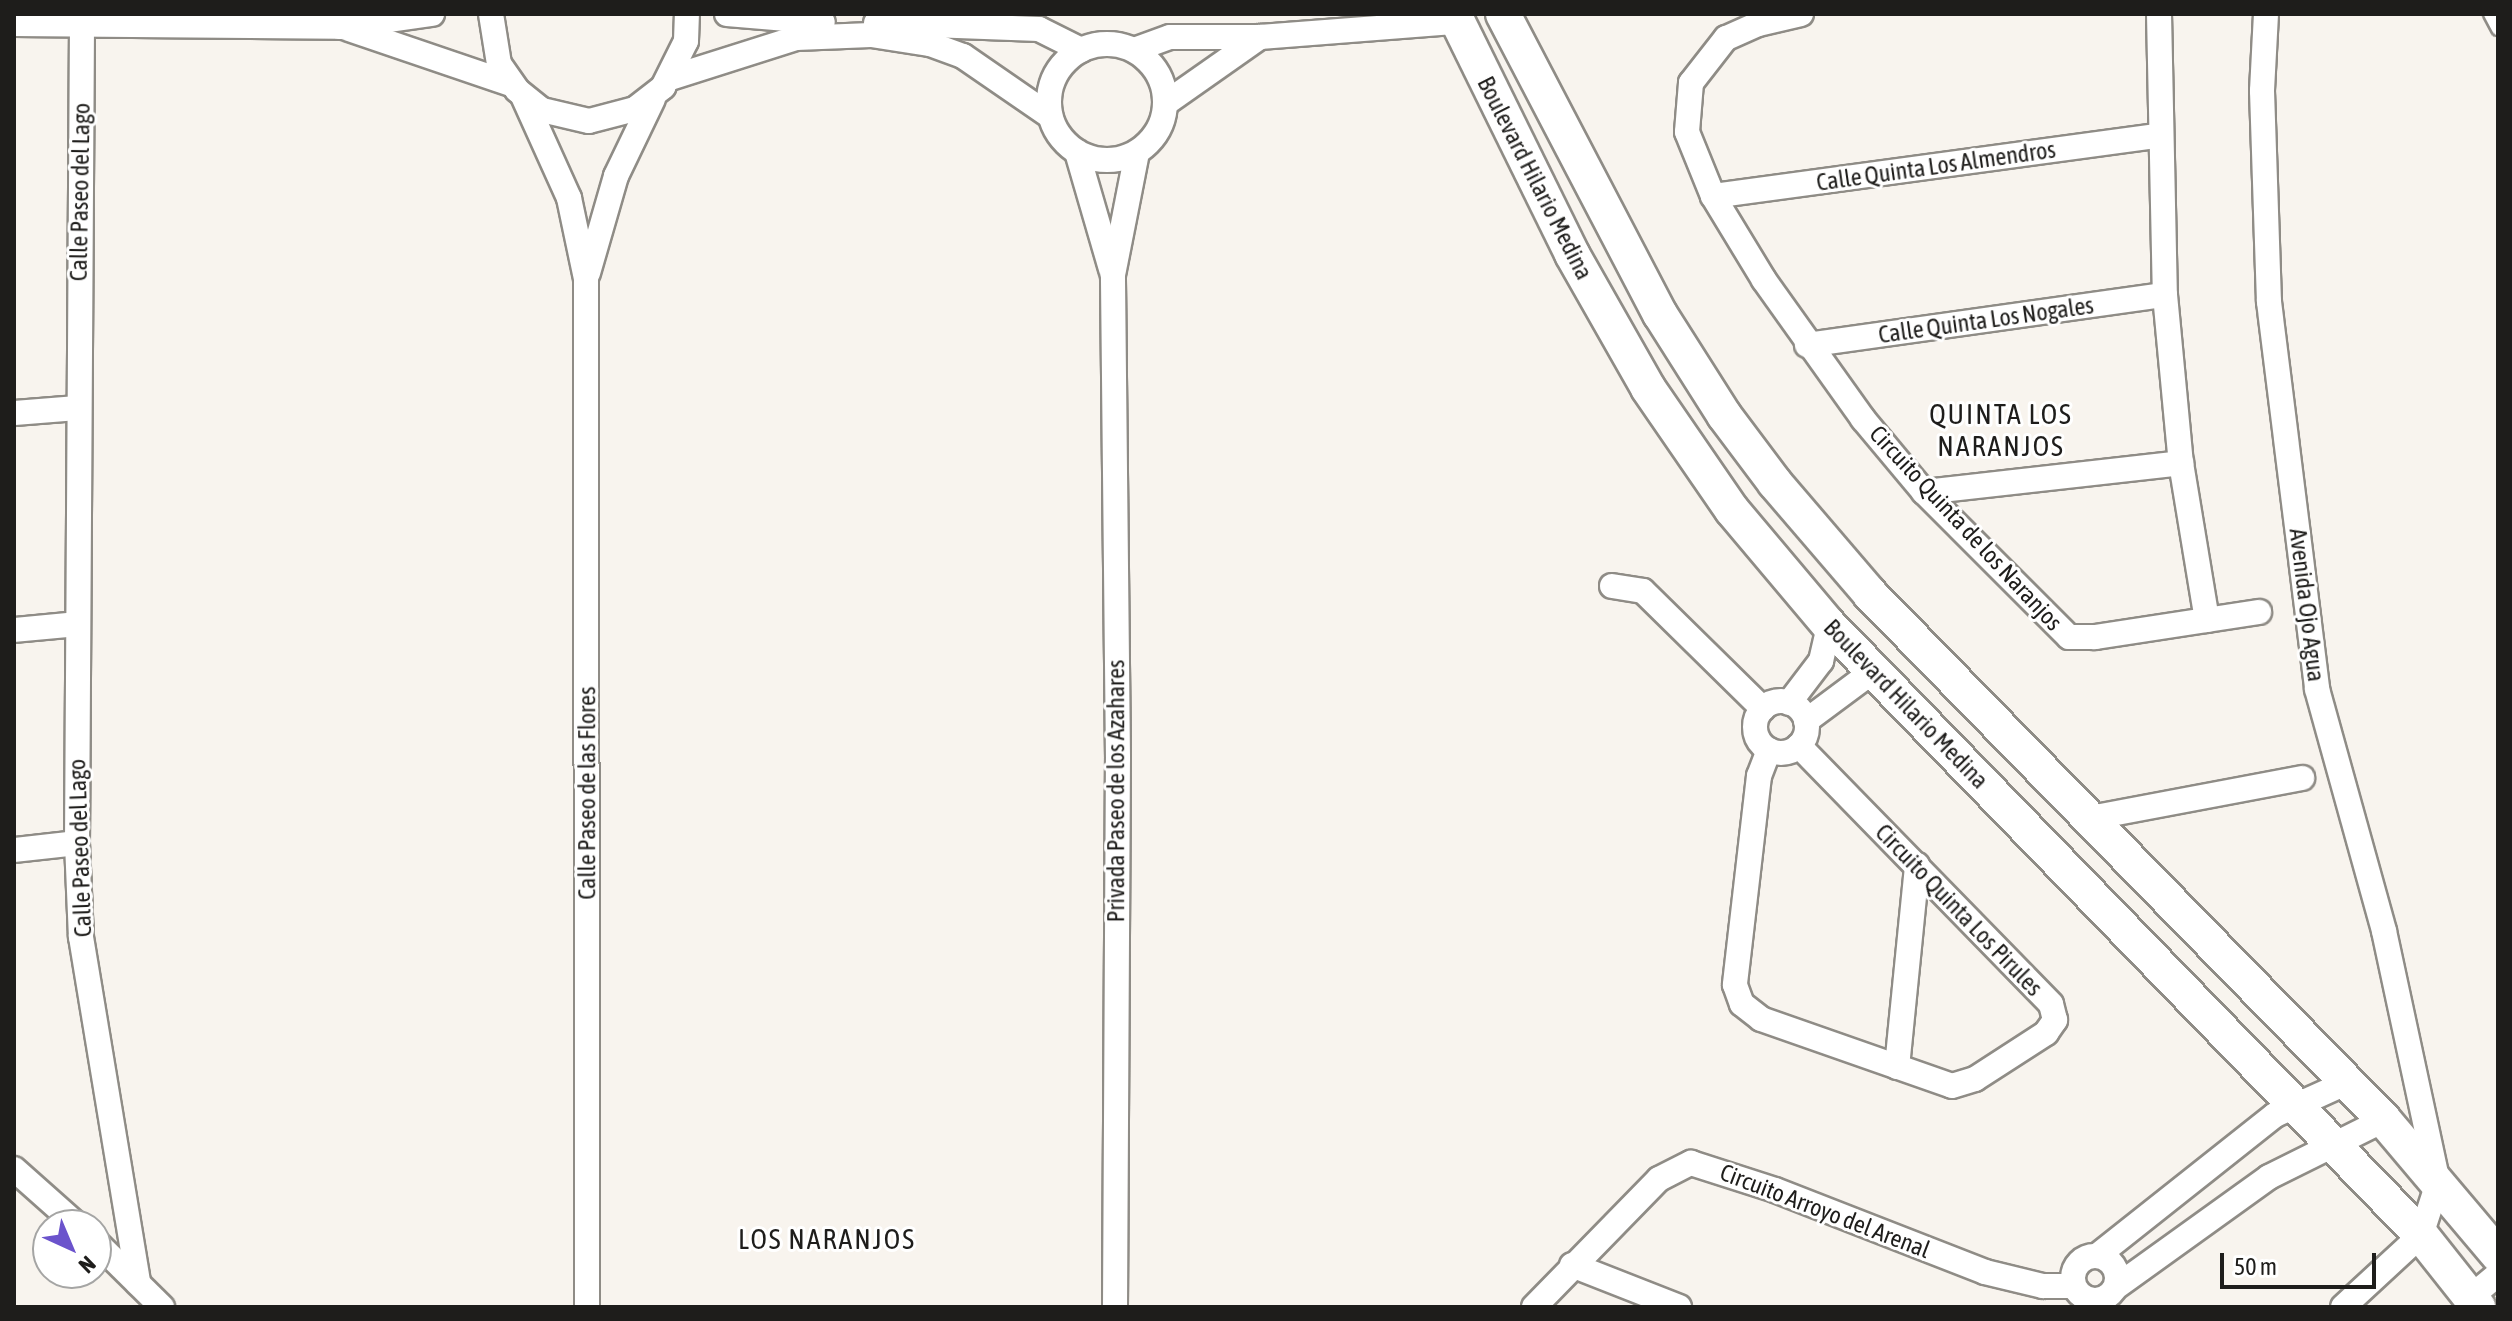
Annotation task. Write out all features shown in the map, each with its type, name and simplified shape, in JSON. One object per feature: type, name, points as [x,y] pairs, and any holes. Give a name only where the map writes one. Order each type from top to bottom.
[{"type":"street","points":[[14,24],[339,27],[432,14]]},
{"type":"street","name":"Calle Paseo de las Flores","points":[[491,14],[492,41],[569,198],[586,279],[587,1307]]},
{"type":"street","name":"Calle Paseo de las Flores","points":[[586,279],[616,176],[686,41],[687,14]]},
{"type":"street","points":[[727,14],[779,22],[1039,29],[1081,50]]},
{"type":"street","name":"Boulevard Hilario Medina","points":[[1503,14],[1612,228],[1724,415],[1870,594],[2384,1120],[2498,1255]]},
{"type":"street","name":"Circuito Quinta de los Naranjos","points":[[1801,14],[1758,24],[1726,38],[1691,83],[1687,132],[1713,196],[1807,345],[1924,492],[2069,637],[2259,612]]},
{"type":"street","points":[[2159,14],[2158,136],[2165,295],[2181,463],[2207,620]]},
{"type":"street","name":"Avenida Ojo Agua","points":[[2266,14],[2262,91],[2269,302],[2317,689],[2384,931],[2438,1183]]},
{"type":"street","points":[[1134,50],[1170,37],[1260,37],[1455,18]]},
{"type":"street","name":"Boulevard Hilario Medina","points":[[1455,18],[1558,229],[1684,444],[1829,625],[2334,1142],[2421,1235],[2475,1301]]},
{"type":"street","name":"Calle Paseo del Lago","points":[[82,24],[77,624],[77,843],[81,937],[138,1283]]},
{"type":"street","points":[[339,27],[517,90],[542,110],[589,121],[624,114],[662,87],[796,38],[871,35],[930,44],[963,56],[1050,116]]},
{"type":"street","points":[[1166,103],[1260,37]]},
{"type":"street","points":[[1117,44],[1134,50],[1152,63],[1166,103],[1162,122],[1137,153],[1096,160],[1077,152],[1055,130],[1050,116],[1050,90],[1061,66],[1081,50],[1117,44]]},
{"type":"street","name":"Calle Quinta Los Almendros","points":[[1713,196],[2158,136]]},
{"type":"street","name":"Privada Paseo de los Azahares","points":[[1077,152],[1113,275]]},
{"type":"street","name":"Privada Paseo de los Azahares","points":[[1115,1307],[1118,758],[1113,275],[1137,153]]},
{"type":"street","name":"Calle Quinta Los Nogales","points":[[1807,345],[2165,295]]},
{"type":"street","points":[[14,413],[78,408]]},
{"type":"street","points":[[1684,444],[1724,415]]},
{"type":"street","points":[[1924,492],[2181,463]]},
{"type":"street","points":[[1612,586],[1643,591],[1763,709]]},
{"type":"street","points":[[14,630],[77,624]]},
{"type":"street","points":[[1763,709],[1789,703],[1821,661],[1829,625]]},
{"type":"street","points":[[1763,709],[1757,736],[1769,750],[1779,753],[1799,746],[1806,721],[1873,671]]},
{"type":"street","points":[[1789,703],[1806,721]]},
{"type":"street","name":"Circuito Quinta Los Pirules","points":[[1769,750],[1759,776],[1735,985],[1742,1004],[1761,1019],[1961,1086],[2046,1033],[2055,1020],[2051,1004],[1799,746]]},
{"type":"street","points":[[2090,818],[2302,778]]},
{"type":"street","points":[[14,850],[77,843]]},
{"type":"street","points":[[1897,1067],[1917,865]]},
{"type":"street","points":[[2153,959],[2189,922]]},
{"type":"street","points":[[2346,1083],[2296,1103],[2097,1256],[2077,1264],[2081,1297],[2109,1296],[2116,1287],[2269,1177],[2334,1142],[2384,1120]]},
{"type":"street","name":"Circuito Arroyo del Arenal","points":[[1534,1307],[1659,1179],[1691,1163],[1775,1190],[1985,1272],[2081,1297]]},
{"type":"street","points":[[14,1169],[59,1209]]},
{"type":"street","points":[[2343,1307],[2421,1235],[2438,1183]]},
{"type":"street","points":[[2097,1256],[2114,1267],[2116,1287]]},
{"type":"street","points":[[112,1258],[162,1307]]},
{"type":"street","points":[[1572,1265],[1679,1307]]},
{"type":"street","points":[[2475,1301],[2498,1274]]},
{"type":"lane","points":[[2490,14],[2498,29]]},
{"type":"district","name":"QUINTA LOS NARANJOS","points":[[2001,430]]},
{"type":"district","name":"LOS NARANJOS","points":[[827,1239]]}]
